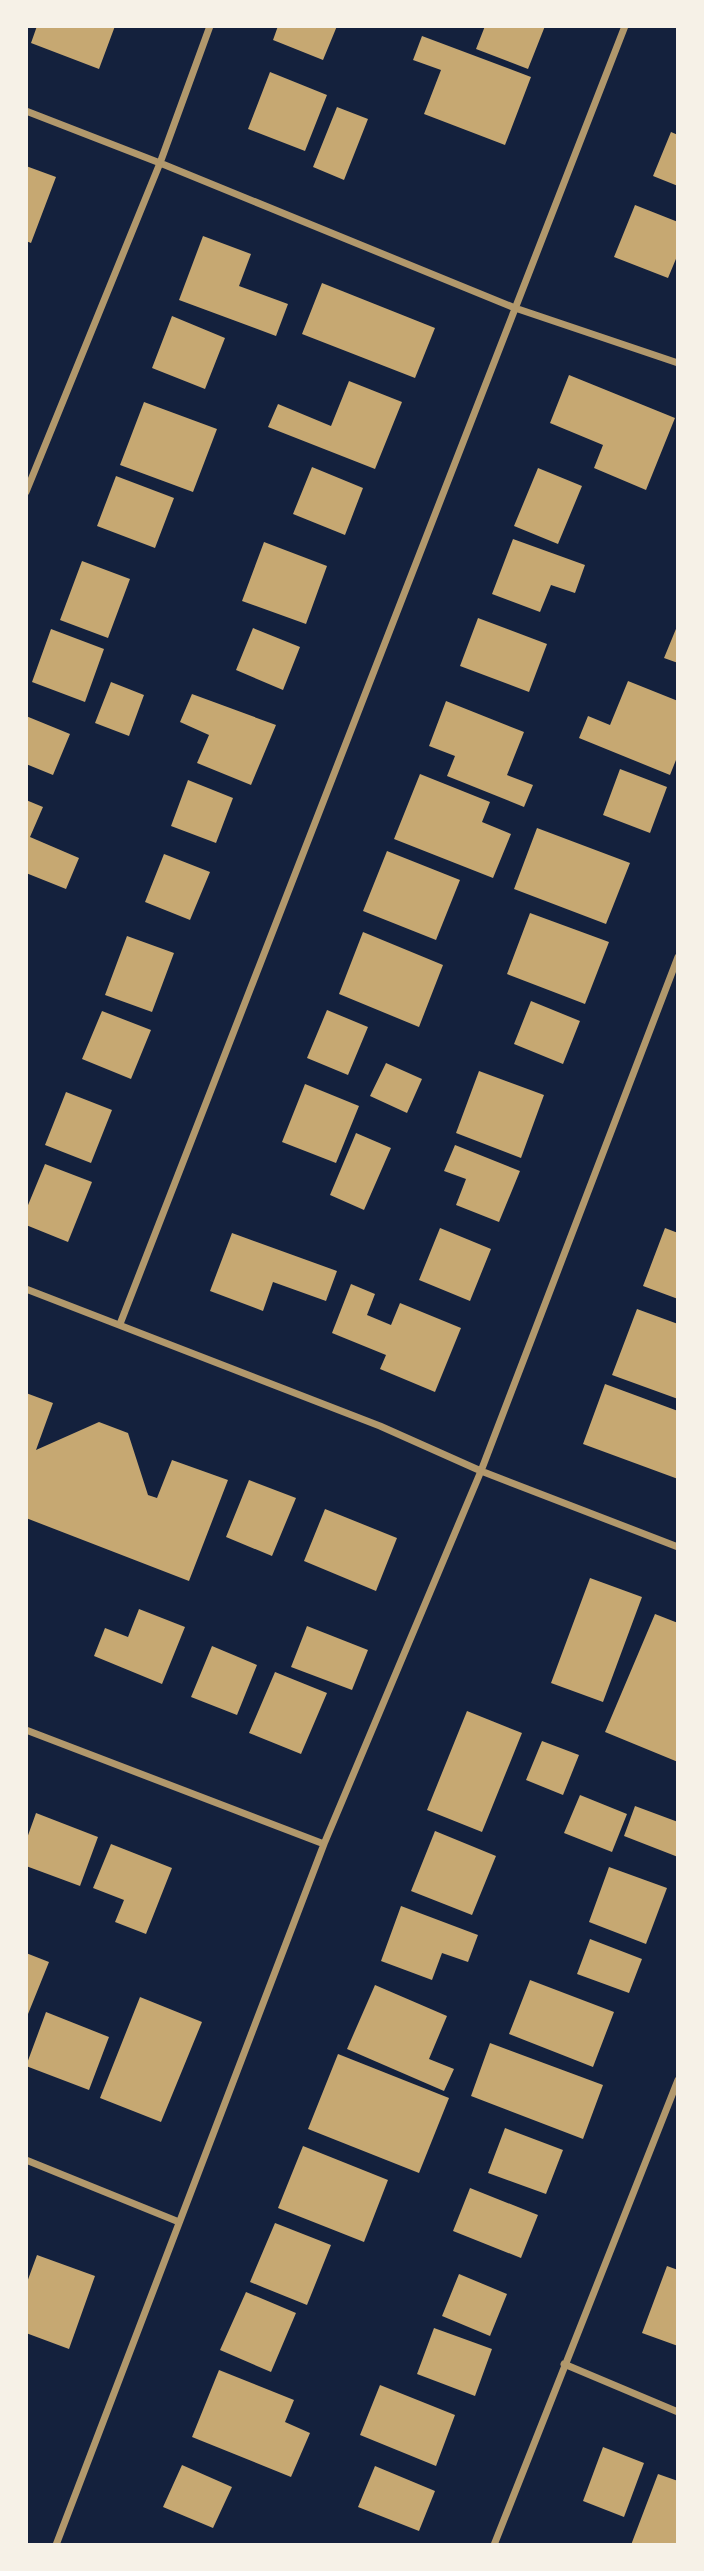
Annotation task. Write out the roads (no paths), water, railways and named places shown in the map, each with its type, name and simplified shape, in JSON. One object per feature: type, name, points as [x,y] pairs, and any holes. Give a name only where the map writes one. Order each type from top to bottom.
[{"type":"street","points":[[26,492],[160,163],[210,26]]},
{"type":"street","points":[[120,1324],[625,26]]},
{"type":"street","points":[[26,111],[515,308],[678,363]]},
{"type":"street","points":[[56,2545],[324,1844],[481,1471],[678,957]]},
{"type":"street","points":[[26,1289],[380,1426],[481,1471],[678,1548]]},
{"type":"street","points":[[26,1730],[324,1844]]},
{"type":"street","points":[[494,2545],[678,2080]]},
{"type":"street","points":[[26,2160],[180,2222]]},
{"type":"street","points":[[564,2364],[678,2412]]}]
